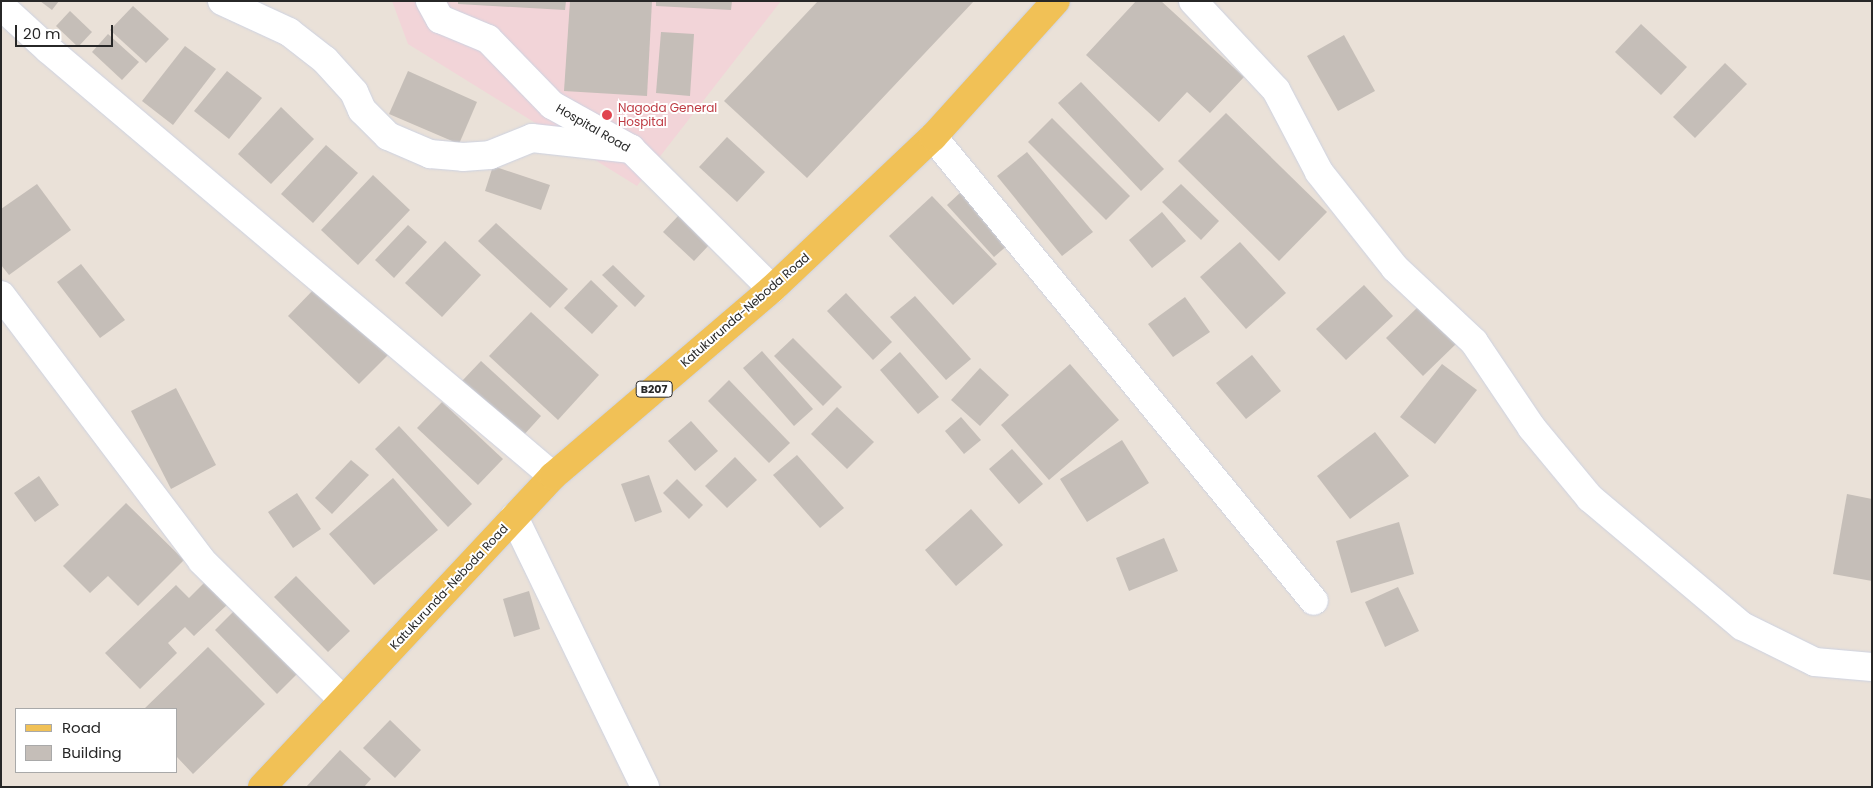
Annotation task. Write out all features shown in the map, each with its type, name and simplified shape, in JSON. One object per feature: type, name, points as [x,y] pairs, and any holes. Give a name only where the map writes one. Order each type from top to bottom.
[{"type":"main road","name":"Katukurunda-Neboda Road","points":[[262,787],[553,476],[772,289],[932,136],[1056,1]]},
{"type":"street","points":[[222,1],[289,32],[325,60],[354,92],[362,110],[388,136],[430,154],[463,157],[490,155],[532,138],[631,149]]},
{"type":"street","name":"Hospital Road","points":[[430,1],[440,19],[488,39],[552,105],[631,149],[772,289]]},
{"type":"street","points":[[1193,1],[1276,90],[1319,172],[1396,268],[1474,342],[1532,428],[1590,498],[1742,626],[1814,662],[1872,667]]},
{"type":"street","points":[[1,6],[48,49],[553,476]]},
{"type":"street","points":[[932,136],[1314,601]]},
{"type":"street","points":[[1,295],[202,561],[343,700]]},
{"type":"street","points":[[514,517],[645,787]]},
{"type":"shaded area","name":"Nagoda General Hospital","points":[[392,1],[781,1],[637,186],[408,44]]},
{"type":"building","points":[[40,1],[59,1],[52,10]]},
{"type":"building","points":[[458,1],[566,1],[565,10],[458,4]]},
{"type":"building","points":[[570,1],[652,1],[647,96],[564,91]]},
{"type":"building","points":[[656,1],[732,1],[731,10],[656,6]]},
{"type":"building","points":[[818,1],[974,1],[807,178],[724,101]]},
{"type":"building","points":[[1136,1],[1161,1],[1244,77],[1210,113],[1187,92],[1159,122],[1086,55]]},
{"type":"building","points":[[133,6],[169,39],[146,63],[110,30]]},
{"type":"building","points":[[70,11],[92,32],[78,47],[56,26]]},
{"type":"building","points":[[1641,24],[1687,67],[1661,95],[1615,52]]},
{"type":"building","points":[[661,32],[694,34],[690,96],[656,93]]},
{"type":"building","points":[[108,34],[139,62],[122,80],[92,52]]},
{"type":"building","points":[[1344,35],[1375,91],[1338,111],[1307,56]]},
{"type":"building","points":[[185,46],[216,69],[173,125],[142,101]]},
{"type":"building","points":[[1725,63],[1747,84],[1695,138],[1673,117]]},
{"type":"building","points":[[227,71],[262,98],[229,139],[194,111]]},
{"type":"building","points":[[408,71],[477,102],[459,144],[389,114]]},
{"type":"building","points":[[1081,82],[1164,169],[1141,191],[1058,103]]},
{"type":"building","points":[[281,107],[314,139],[271,184],[238,154]]},
{"type":"building","points":[[1226,113],[1327,212],[1279,261],[1178,161]]},
{"type":"building","points":[[1052,118],[1130,196],[1106,220],[1028,142]]},
{"type":"building","points":[[727,137],[765,172],[737,202],[699,167]]},
{"type":"building","points":[[326,145],[358,173],[313,223],[281,194]]},
{"type":"building","points":[[1027,152],[1093,232],[1062,256],[997,176]]},
{"type":"building","points":[[493,166],[550,185],[541,210],[485,191]]},
{"type":"building","points":[[373,175],[410,210],[358,265],[321,230]]},
{"type":"building","points":[[37,184],[71,230],[9,275],[1,265],[1,209]]},
{"type":"building","points":[[1181,184],[1219,221],[1201,240],[1162,202]]},
{"type":"building","points":[[962,191],[1009,244],[994,257],[947,205]]},
{"type":"building","points":[[932,196],[997,264],[953,305],[889,236]]},
{"type":"building","points":[[1162,212],[1186,241],[1152,268],[1129,240]]},
{"type":"building","points":[[679,215],[710,244],[694,261],[663,232]]},
{"type":"building","points":[[496,223],[568,289],[550,308],[478,241]]},
{"type":"building","points":[[408,225],[427,242],[394,278],[375,260]]},
{"type":"building","points":[[445,241],[481,275],[442,317],[405,283]]},
{"type":"building","points":[[1240,242],[1286,293],[1246,329],[1200,277]]},
{"type":"building","points":[[81,264],[125,320],[100,338],[57,282]]},
{"type":"building","points":[[613,265],[645,296],[635,307],[602,275]]},
{"type":"building","points":[[591,280],[618,306],[592,334],[564,308]]},
{"type":"building","points":[[1364,285],[1393,316],[1346,360],[1316,329]]},
{"type":"building","points":[[317,286],[388,355],[359,384],[288,316]]},
{"type":"building","points":[[846,293],[892,342],[873,360],[827,311]]},
{"type":"building","points":[[915,296],[971,359],[946,380],[890,317]]},
{"type":"building","points":[[1185,297],[1210,332],[1173,357],[1148,324]]},
{"type":"building","points":[[1421,304],[1458,342],[1423,376],[1386,338]]},
{"type":"building","points":[[531,312],[599,375],[558,420],[489,356]]},
{"type":"building","points":[[793,338],[842,387],[823,406],[774,356]]},
{"type":"building","points":[[762,351],[813,409],[794,426],[743,368]]},
{"type":"building","points":[[900,352],[939,397],[918,414],[880,370]]},
{"type":"building","points":[[1252,355],[1281,391],[1246,419],[1216,383]]},
{"type":"building","points":[[481,361],[541,416],[522,437],[462,381]]},
{"type":"building","points":[[1070,364],[1119,420],[1049,480],[1001,425]]},
{"type":"building","points":[[1442,364],[1477,390],[1435,444],[1400,417]]},
{"type":"building","points":[[980,368],[1009,395],[980,426],[951,400]]},
{"type":"building","points":[[729,380],[790,443],[769,463],[708,401]]},
{"type":"building","points":[[176,388],[216,465],[171,489],[131,411]]},
{"type":"building","points":[[442,402],[503,459],[478,485],[417,428]]},
{"type":"building","points":[[837,407],[874,442],[847,469],[811,434]]},
{"type":"building","points":[[961,417],[981,440],[964,454],[945,431]]},
{"type":"building","points":[[691,421],[718,451],[695,471],[668,441]]},
{"type":"building","points":[[399,426],[472,504],[448,527],[375,449]]},
{"type":"building","points":[[1375,432],[1409,476],[1350,519],[1317,476]]},
{"type":"building","points":[[1122,440],[1149,483],[1087,522],[1060,479]]},
{"type":"building","points":[[1012,449],[1043,484],[1019,504],[989,469]]},
{"type":"building","points":[[797,455],[844,508],[820,528],[773,475]]},
{"type":"building","points":[[735,457],[757,480],[727,508],[705,486]]},
{"type":"building","points":[[351,460],[369,475],[332,514],[315,498]]},
{"type":"building","points":[[649,475],[662,512],[635,522],[621,484]]},
{"type":"building","points":[[39,476],[59,505],[35,522],[14,493]]},
{"type":"building","points":[[393,478],[438,530],[374,585],[329,534]]},
{"type":"building","points":[[677,479],[703,505],[689,519],[663,493]]},
{"type":"building","points":[[297,493],[321,529],[293,548],[268,512]]},
{"type":"building","points":[[1847,494],[1872,499],[1872,581],[1833,574]]},
{"type":"building","points":[[126,503],[184,560],[138,606],[108,576],[90,593],[63,566]]},
{"type":"building","points":[[971,509],[1003,545],[956,586],[925,550]]},
{"type":"building","points":[[1399,522],[1414,574],[1351,593],[1336,541]]},
{"type":"building","points":[[1164,538],[1178,571],[1129,591],[1116,558]]},
{"type":"building","points":[[296,576],[350,631],[328,652],[274,597]]},
{"type":"building","points":[[207,580],[229,603],[194,636],[185,627],[168,643],[177,653],[140,689],[105,653],[176,585],[189,598]]},
{"type":"building","points":[[1398,587],[1419,631],[1385,647],[1365,602]]},
{"type":"building","points":[[529,591],[540,629],[514,637],[503,599]]},
{"type":"building","points":[[236,609],[299,672],[277,694],[215,630]]},
{"type":"building","points":[[208,647],[265,704],[193,774],[178,758],[178,708],[145,708]]},
{"type":"building","points":[[390,720],[421,750],[395,778],[363,748]]},
{"type":"building","points":[[340,750],[371,779],[364,787],[306,787]]},
{"type":"place","name":"Nagoda General Hospital","points":[[607,115]]}]
